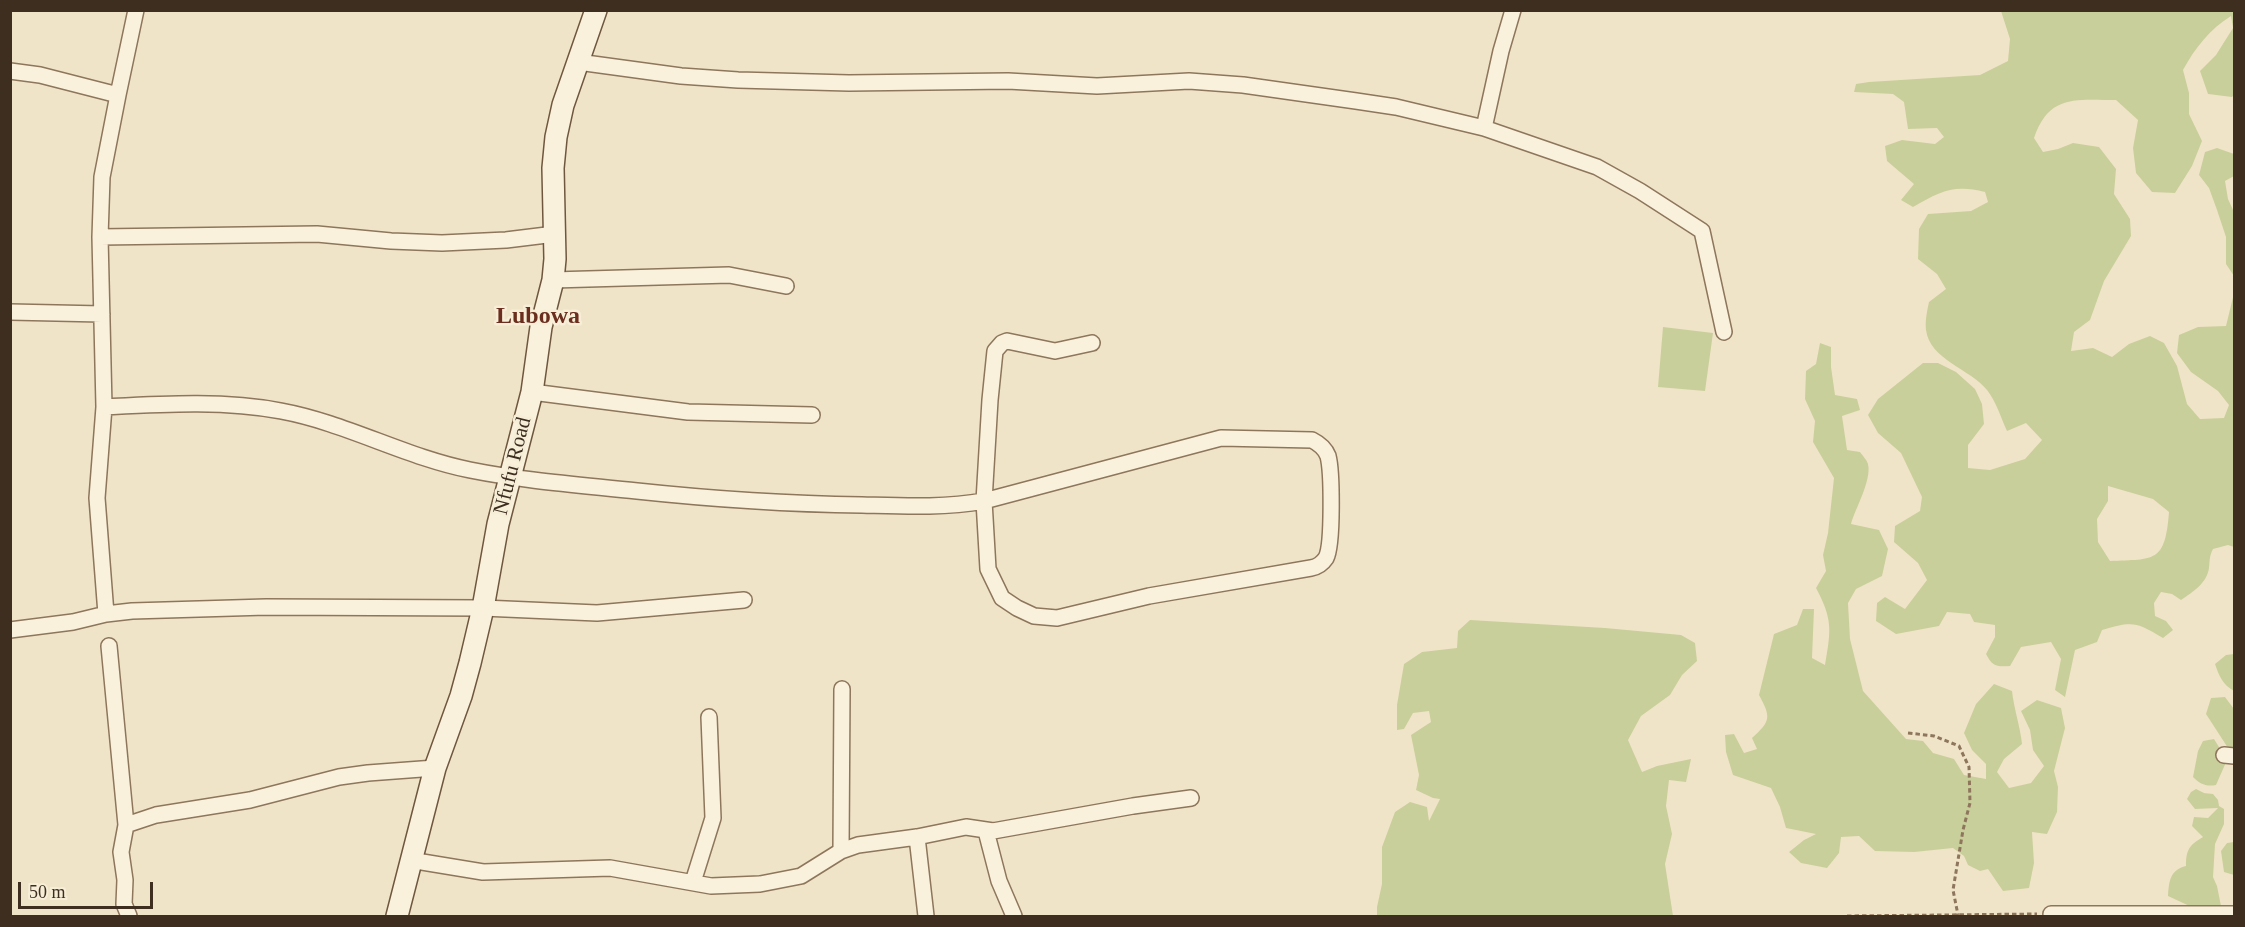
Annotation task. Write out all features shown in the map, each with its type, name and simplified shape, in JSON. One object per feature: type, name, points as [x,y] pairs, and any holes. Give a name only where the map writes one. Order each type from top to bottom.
[{"type":"street","points":[[106,614],[98,498],[104,407],[100,237],[102,177],[136,10]]},
{"type":"street","name":"Nfufu Road","points":[[397,916],[435,768],[461,696],[483,608],[498,524],[532,392],[541,327],[553,280],[555,234],[553,168],[556,137],[563,105],[596,10]]},
{"type":"street","points":[[1484,128],[1501,51],[1513,10]]},
{"type":"street","points":[[578,62],[681,76],[738,80],[849,83],[1008,81],[1097,86],[1162,81],[1212,82],[1396,107],[1484,128],[1597,167],[1640,191],[1702,231],[1724,332]]},
{"type":"street","points":[[10,71],[40,75],[118,95]]},
{"type":"street","points":[[100,237],[317,234],[441,243],[506,240],[555,234]]},
{"type":"street","points":[[553,280],[729,274],[786,286]]},
{"type":"street","points":[[10,312],[102,314]]},
{"type":"street","points":[[104,407],[207,404],[280,411],[299,415],[428,459],[469,470],[509,477],[724,500],[802,505],[936,506],[984,501],[1221,438],[1312,440],[1324,448],[1330,468],[1329,549],[1323,562],[1311,568],[1149,596],[1070,617],[1034,616],[1002,598],[990,575],[986,548],[984,501],[995,351],[1002,343],[1013,341],[1054,351],[1092,343]]},
{"type":"street","points":[[532,392],[688,412],[812,415]]},
{"type":"street","points":[[10,630],[73,622],[106,614],[266,607],[483,608],[597,613],[744,600]]},
{"type":"street","points":[[109,646],[126,825],[121,852],[125,880],[124,904],[129,916]]},
{"type":"street","points":[[841,851],[842,689]]},
{"type":"street","points":[[693,882],[713,818],[709,717]]},
{"type":"street","points":[[126,825],[156,815],[250,800],[339,777],[435,768]]},
{"type":"street","points":[[410,860],[483,872],[610,868],[727,886],[791,879],[812,871],[841,851],[858,845],[917,837],[966,827],[987,831],[1191,798]]},
{"type":"street","points":[[987,831],[999,881],[1014,916]]},
{"type":"street","points":[[917,837],[926,916]]},
{"type":"street","points":[[2051,914],[2235,914]]},
{"type":"path","points":[[1908,733],[1934,736],[1959,746],[1969,766],[1970,803],[1953,890],[1959,915]]},
{"type":"path","points":[[1847,916],[2051,914]]},
{"type":"green space","points":[[2001,11],[2234,11],[2234,95],[2232,97],[2208,94],[2200,71],[2216,55],[2233,28],[2231,16],[2204,40],[2183,70],[2189,93],[2189,114],[2202,141],[2192,166],[2175,193],[2152,192],[2136,173],[2133,148],[2138,120],[2116,100],[2076,100],[2056,107],[2040,124],[2034,138],[2043,152],[2073,143],[2099,147],[2116,169],[2114,194],[2130,219],[2131,236],[2104,281],[2090,320],[2074,332],[2071,351],[2093,348],[2112,357],[2129,344],[2150,336],[2164,343],[2177,366],[2187,404],[2200,419],[2224,418],[2229,405],[2218,391],[2191,372],[2177,353],[2179,335],[2198,327],[2226,326],[2234,293],[2234,547],[2228,545],[2213,549],[2205,578],[2199,587],[2181,600],[2172,594],[2161,592],[2154,603],[2155,616],[2166,621],[2173,630],[2163,638],[2140,626],[2128,624],[2102,630],[2097,642],[2075,650],[2065,697],[2055,690],[2061,659],[2051,642],[2021,647],[2010,666],[2001,666],[1990,661],[1986,654],[1995,637],[1995,625],[1974,622],[1970,614],[1947,612],[1939,626],[1896,634],[1876,621],[1877,603],[1885,597],[1905,609],[1927,580],[1918,563],[1894,542],[1895,526],[1920,511],[1922,497],[1901,453],[1878,433],[1868,415],[1878,399],[1923,363],[1938,363],[1956,372],[1975,389],[1982,404],[1984,424],[1968,445],[1968,468],[1990,470],[2025,459],[2042,440],[2026,423],[2007,431],[1996,404],[1987,390],[1942,356],[1929,340],[1926,330],[1929,302],[1946,289],[1937,274],[1918,259],[1919,229],[1928,214],[1971,211],[1988,202],[1985,192],[1955,189],[1931,197],[1913,207],[1901,200],[1914,184],[1887,161],[1885,146],[1902,140],[1935,144],[1944,137],[1937,128],[1908,129],[1904,102],[1893,94],[1854,92],[1856,84],[1869,82],[1980,75],[2008,61],[2010,39]],"holes":[[[2108,486],[2153,499],[2169,512],[2167,529],[2160,549],[2155,555],[2147,558],[2110,561],[2098,542],[2097,519],[2108,501]]]},
{"type":"green space","points":[[2217,148],[2234,154],[2234,176],[2225,181],[2228,199],[2234,212],[2234,276],[2226,264],[2226,237],[2217,210],[2209,188],[2199,175],[2205,152]]},
{"type":"green space","points":[[1663,327],[1713,333],[1705,391],[1658,387]]},
{"type":"green space","points":[[1820,343],[1831,347],[1835,395],[1857,399],[1860,410],[1842,416],[1847,450],[1860,452],[1867,462],[1869,471],[1851,524],[1879,530],[1888,549],[1882,576],[1856,589],[1848,603],[1850,639],[1863,691],[1906,739],[1923,741],[1933,753],[1954,759],[1964,775],[1986,779],[1986,764],[1972,750],[1964,733],[1976,704],[1994,684],[2012,691],[2022,744],[2004,759],[1997,772],[2009,788],[2031,783],[2044,766],[2033,750],[2030,730],[2021,711],[2037,700],[2061,708],[2065,728],[2054,771],[2058,787],[2057,812],[2047,834],[2032,832],[2034,863],[2029,888],[2003,891],[1988,869],[1980,871],[1968,865],[1964,856],[1953,848],[1914,852],[1875,851],[1859,836],[1841,837],[1839,853],[1827,868],[1801,863],[1789,852],[1816,834],[1786,828],[1771,788],[1733,775],[1726,752],[1725,735],[1734,734],[1744,753],[1757,749],[1752,738],[1766,723],[1766,709],[1759,695],[1774,634],[1797,625],[1803,609],[1814,609],[1812,658],[1825,665],[1829,625],[1816,588],[1826,571],[1823,555],[1828,533],[1834,478],[1813,442],[1815,421],[1805,399],[1806,371],[1816,364]]},
{"type":"green space","points":[[1470,620],[1681,635],[1695,643],[1697,661],[1682,675],[1670,695],[1641,716],[1628,740],[1642,772],[1657,766],[1691,759],[1686,782],[1669,780],[1666,806],[1672,834],[1665,864],[1673,916],[1377,916],[1382,884],[1382,847],[1395,812],[1410,802],[1427,807],[1429,821],[1440,799],[1416,790],[1419,775],[1411,735],[1431,722],[1429,711],[1413,713],[1404,729],[1397,730],[1397,705],[1404,664],[1422,652],[1457,648],[1458,631]]},
{"type":"green space","points":[[2234,654],[2234,691],[2222,680],[2215,664],[2226,655]]},
{"type":"green space","points":[[2225,697],[2234,709],[2234,751],[2228,748],[2206,714],[2211,698]]},
{"type":"green space","points":[[2214,739],[2227,760],[2216,785],[2206,785],[2193,777],[2198,751],[2203,741]]},
{"type":"green space","points":[[2196,789],[2213,794],[2219,806],[2224,809],[2224,824],[2215,844],[2213,877],[2221,906],[2211,916],[2168,896],[2171,877],[2177,870],[2186,866],[2189,849],[2203,837],[2192,826],[2194,817],[2208,818],[2218,808],[2195,809],[2187,799]]},
{"type":"green space","points":[[2234,842],[2234,875],[2224,872],[2221,851],[2227,843]]},
{"type":"district","name":"Lubowa","points":[[538,317]]}]
